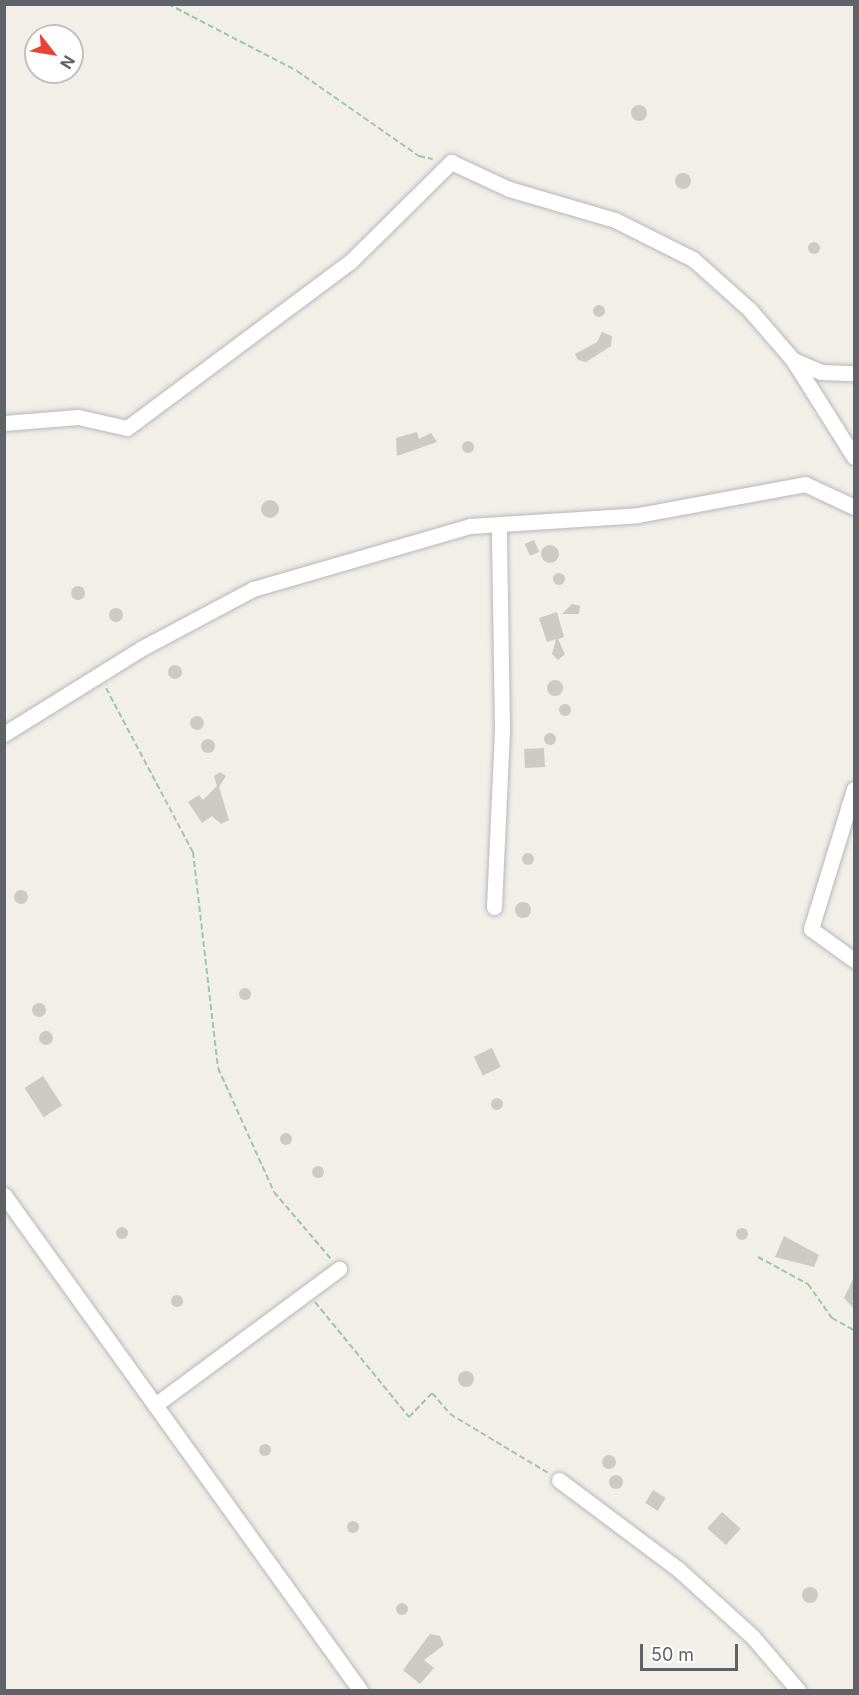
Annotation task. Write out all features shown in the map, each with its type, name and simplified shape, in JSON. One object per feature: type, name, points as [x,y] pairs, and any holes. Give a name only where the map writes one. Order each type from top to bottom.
[{"type":"street","points":[[4,423],[78,417],[128,428],[351,261],[451,162],[509,189],[615,220],[693,259],[749,309],[793,360],[855,457]]},
{"type":"street","points":[[793,360],[821,372],[855,373]]},
{"type":"street","points":[[4,734],[100,675],[253,589],[470,526],[499,526],[638,515],[805,484],[855,507]]},
{"type":"street","points":[[494,907],[502,728],[499,526]]},
{"type":"street","points":[[855,789],[811,929],[855,960]]},
{"type":"street","points":[[4,1196],[360,1690]]},
{"type":"street","points":[[155,1405],[339,1269]]},
{"type":"street","points":[[559,1480],[678,1569],[752,1636],[798,1690]]},
{"type":"path","points":[[168,4],[340,96],[419,156],[451,162]]},
{"type":"path","points":[[100,675],[193,852],[218,1068],[244,1136],[274,1192],[339,1269]]},
{"type":"path","points":[[758,1257],[808,1284],[832,1318],[855,1330]]},
{"type":"path","points":[[308,1293],[409,1418],[432,1393],[450,1414],[559,1480]]},
{"type":"building","points":[[636,105],[642,105],[647,113],[645,119],[636,121],[631,116],[631,110]]},
{"type":"building","points":[[680,173],[686,173],[691,181],[689,187],[680,189],[675,184],[675,178]]},
{"type":"building","points":[[816,242],[820,248],[816,254],[812,254],[808,246]]},
{"type":"building","points":[[601,305],[605,311],[601,317],[597,317],[593,309]]},
{"type":"building","points":[[602,332],[612,336],[611,346],[586,362],[578,360],[575,354],[597,342]]},
{"type":"building","points":[[417,432],[419,439],[431,433],[437,442],[397,456],[396,438]]},
{"type":"building","points":[[470,441],[474,447],[470,453],[466,453],[462,445]]},
{"type":"building","points":[[270,500],[276,503],[279,509],[276,515],[270,518],[264,515],[261,509],[264,503]]},
{"type":"building","points":[[534,540],[539,552],[530,556],[525,544]]},
{"type":"building","points":[[550,545],[556,548],[559,554],[556,560],[550,563],[544,560],[541,554],[544,548]]},
{"type":"building","points":[[561,573],[564,574],[564,584],[557,585],[554,584],[553,577],[554,574]]},
{"type":"building","points":[[75,586],[81,586],[85,593],[81,600],[75,600],[71,596],[71,590]]},
{"type":"building","points":[[572,604],[580,606],[579,614],[562,614]]},
{"type":"building","points":[[113,608],[119,608],[123,615],[119,622],[113,622],[109,618],[109,612]]},
{"type":"building","points":[[557,612],[564,637],[558,639],[565,654],[558,660],[552,654],[556,639],[547,642],[539,618]]},
{"type":"building","points":[[172,665],[178,665],[182,672],[178,679],[172,679],[168,675],[168,669]]},
{"type":"building","points":[[552,680],[558,680],[563,688],[561,694],[552,696],[547,691],[547,685]]},
{"type":"building","points":[[567,704],[570,705],[570,715],[563,716],[560,715],[559,708],[560,705]]},
{"type":"building","points":[[194,716],[200,716],[204,723],[200,730],[194,730],[190,726],[190,720]]},
{"type":"building","points":[[552,733],[555,734],[555,744],[548,745],[545,744],[544,737],[545,734]]},
{"type":"building","points":[[205,739],[211,739],[215,746],[211,753],[205,753],[201,749],[201,743]]},
{"type":"building","points":[[544,748],[545,767],[525,768],[524,749]]},
{"type":"building","points":[[220,772],[226,776],[219,787],[229,820],[221,824],[212,816],[202,823],[188,802],[199,795],[203,800],[217,786],[214,776]]},
{"type":"building","points":[[530,853],[534,859],[530,865],[526,865],[522,857]]},
{"type":"building","points":[[18,890],[24,890],[28,897],[24,904],[18,904],[14,900],[14,894]]},
{"type":"building","points":[[520,902],[526,902],[531,910],[529,916],[520,918],[515,913],[515,907]]},
{"type":"building","points":[[247,988],[250,989],[250,999],[243,1000],[240,999],[239,992],[240,989]]},
{"type":"building","points":[[36,1003],[42,1003],[46,1010],[42,1017],[36,1017],[32,1013],[32,1007]]},
{"type":"building","points":[[46,1031],[51,1033],[53,1038],[51,1043],[46,1045],[41,1043],[39,1038],[41,1033]]},
{"type":"building","points":[[492,1048],[501,1067],[483,1075],[474,1056]]},
{"type":"building","points":[[43,1076],[62,1105],[44,1117],[25,1088]]},
{"type":"building","points":[[499,1098],[502,1099],[502,1109],[495,1110],[492,1109],[491,1102],[492,1099]]},
{"type":"building","points":[[288,1133],[291,1134],[291,1144],[284,1145],[281,1144],[280,1137],[281,1134]]},
{"type":"building","points":[[320,1166],[323,1167],[323,1177],[316,1178],[313,1177],[312,1170],[313,1167]]},
{"type":"building","points":[[124,1227],[127,1228],[127,1238],[120,1239],[117,1238],[116,1231],[117,1228]]},
{"type":"building","points":[[744,1228],[747,1229],[747,1239],[740,1240],[737,1239],[736,1232],[737,1229]]},
{"type":"building","points":[[784,1236],[819,1255],[814,1267],[775,1257]]},
{"type":"building","points":[[855,1275],[855,1310],[844,1298]]},
{"type":"building","points":[[179,1295],[182,1296],[182,1306],[175,1307],[172,1306],[171,1299],[172,1296]]},
{"type":"building","points":[[466,1371],[472,1373],[474,1379],[472,1385],[466,1387],[460,1385],[458,1379],[460,1373]]},
{"type":"building","points":[[267,1444],[270,1445],[270,1455],[263,1456],[260,1455],[259,1448],[260,1445]]},
{"type":"building","points":[[609,1455],[614,1457],[616,1462],[614,1467],[609,1469],[604,1467],[602,1462],[604,1457]]},
{"type":"building","points":[[616,1475],[621,1477],[623,1482],[621,1487],[616,1489],[611,1487],[609,1482],[611,1477]]},
{"type":"building","points":[[653,1490],[666,1498],[658,1511],[645,1503]]},
{"type":"building","points":[[722,1512],[741,1529],[726,1545],[707,1528]]},
{"type":"building","points":[[355,1521],[358,1522],[358,1532],[351,1533],[348,1532],[347,1525],[348,1522]]},
{"type":"building","points":[[810,1587],[816,1589],[818,1595],[816,1601],[810,1603],[804,1601],[802,1595],[804,1589]]},
{"type":"building","points":[[404,1603],[407,1604],[407,1614],[400,1615],[397,1614],[396,1607],[397,1604]]},
{"type":"building","points":[[430,1634],[440,1636],[444,1645],[424,1660],[434,1668],[420,1684],[403,1670]]}]
